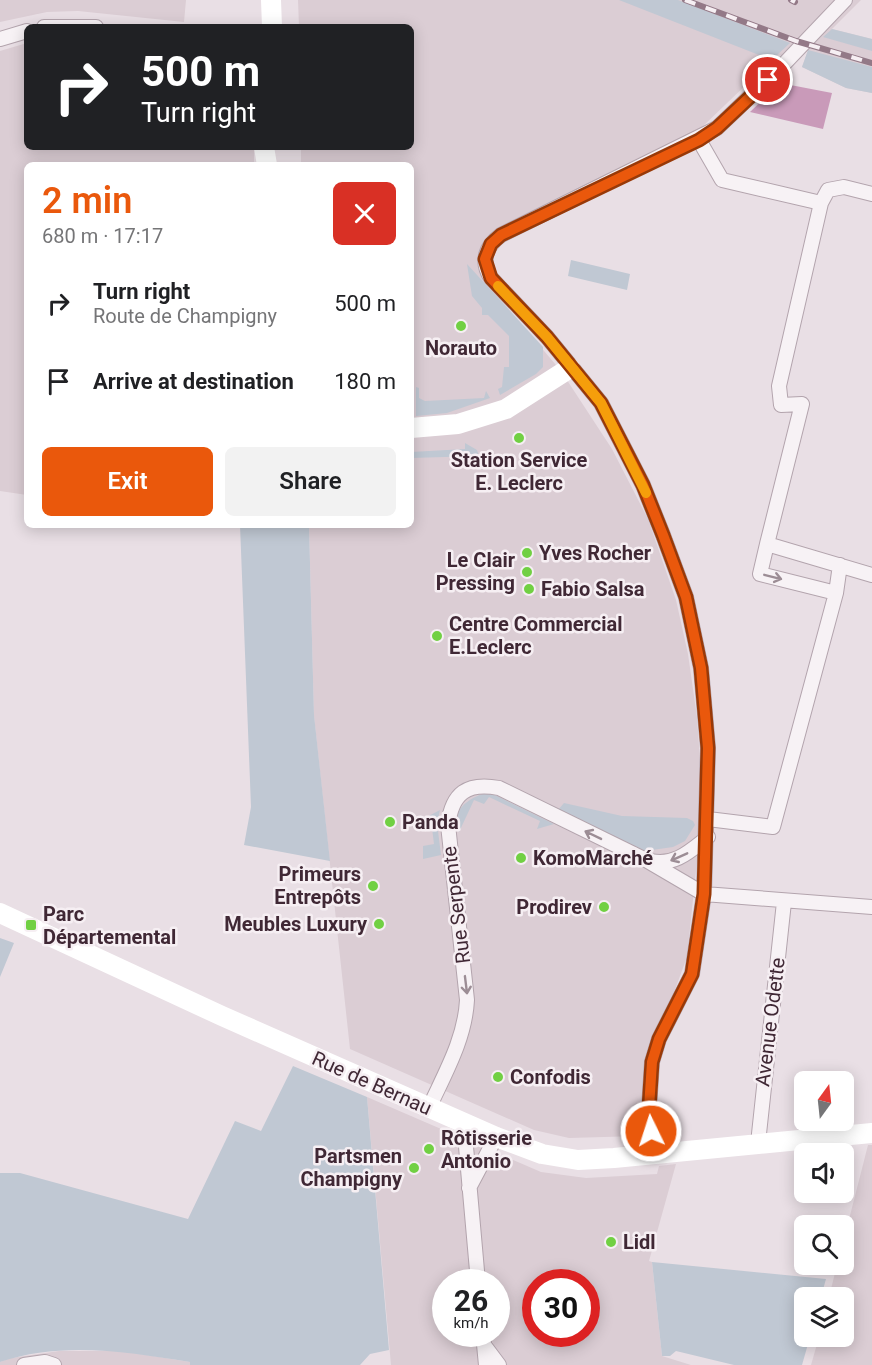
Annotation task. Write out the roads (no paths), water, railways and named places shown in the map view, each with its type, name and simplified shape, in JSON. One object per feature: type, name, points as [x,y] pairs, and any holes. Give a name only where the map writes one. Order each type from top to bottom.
[{"type":"street","points":[[260,24],[262,0]]},
{"type":"street","points":[[271,0],[272,24]]},
{"type":"street","points":[[653,1155],[649,1108],[652,1062],[659,1039],[692,974],[704,894],[708,837],[708,748],[701,668],[686,597],[634,468],[601,403],[570,368],[547,337],[491,278],[485,264],[486,254],[501,235],[699,140],[717,128],[768,80],[845,0]]},
{"type":"street","points":[[0,39],[24,32]]},
{"type":"street","points":[[699,140],[722,180],[821,203]]},
{"type":"street","points":[[836,593],[760,574],[802,404],[781,405],[779,386],[821,203],[828,190],[844,187],[872,194]]},
{"type":"street","points":[[414,428],[458,424],[506,409],[570,368]]},
{"type":"street","points":[[767,544],[872,575]]},
{"type":"street","points":[[708,819],[773,827],[836,593],[840,565]]},
{"type":"street","name":"Rue Serpente","points":[[429,1108],[462,1034],[468,1000],[448,831],[450,812],[458,796],[469,788],[481,784],[499,788],[646,860],[704,894]]},
{"type":"street","name":"Rue Serpente","points":[[646,860],[660,863],[682,858],[708,837]]},
{"type":"street","points":[[704,894],[784,902],[872,907]]},
{"type":"street","name":"Avenue Odette","points":[[758,1143],[784,902]]},
{"type":"street","name":"Rue de Bernau","points":[[0,914],[464,1124],[542,1154],[578,1160],[653,1155],[872,1133]]},
{"type":"street","points":[[464,1124],[477,1269]]},
{"type":"street","points":[[469,1188],[496,1137]]},
{"type":"street","points":[[485,1347],[486,1365]]},
{"type":"street","points":[[489,1347],[499,1365]]},
{"type":"street","points":[[24,1365],[45,1362],[54,1365]]},
{"type":"railway","points":[[685,0],[796,41],[872,63]]},
{"type":"railway","points":[[791,0],[795,2]]},
{"type":"place","name":"Norauto","points":[[461,326]]},
{"type":"place","name":"Station Service E. Leclerc","points":[[519,438]]},
{"type":"place","name":"Yves Rocher","points":[[527,553]]},
{"type":"place","name":"Le Clair Pressing","points":[[527,572]]},
{"type":"place","name":"Fabio Salsa","points":[[529,589]]},
{"type":"place","name":"Centre Commercial E.Leclerc","points":[[437,636]]},
{"type":"place","name":"Panda","points":[[390,822]]},
{"type":"place","name":"KomoMarché","points":[[521,858]]},
{"type":"place","name":"Primeurs Entrepôts","points":[[373,886]]},
{"type":"place","name":"Prodirev","points":[[604,907]]},
{"type":"place","name":"Meubles Luxury","points":[[379,924]]},
{"type":"place","name":"Parc Départemental","points":[[31,925]]},
{"type":"place","name":"Confodis","points":[[498,1077]]},
{"type":"place","name":"Rôtisserie Antonio","points":[[429,1149]]},
{"type":"place","name":"Partsmen Champigny","points":[[414,1168]]},
{"type":"place","name":"Lidl","points":[[611,1242]]}]
